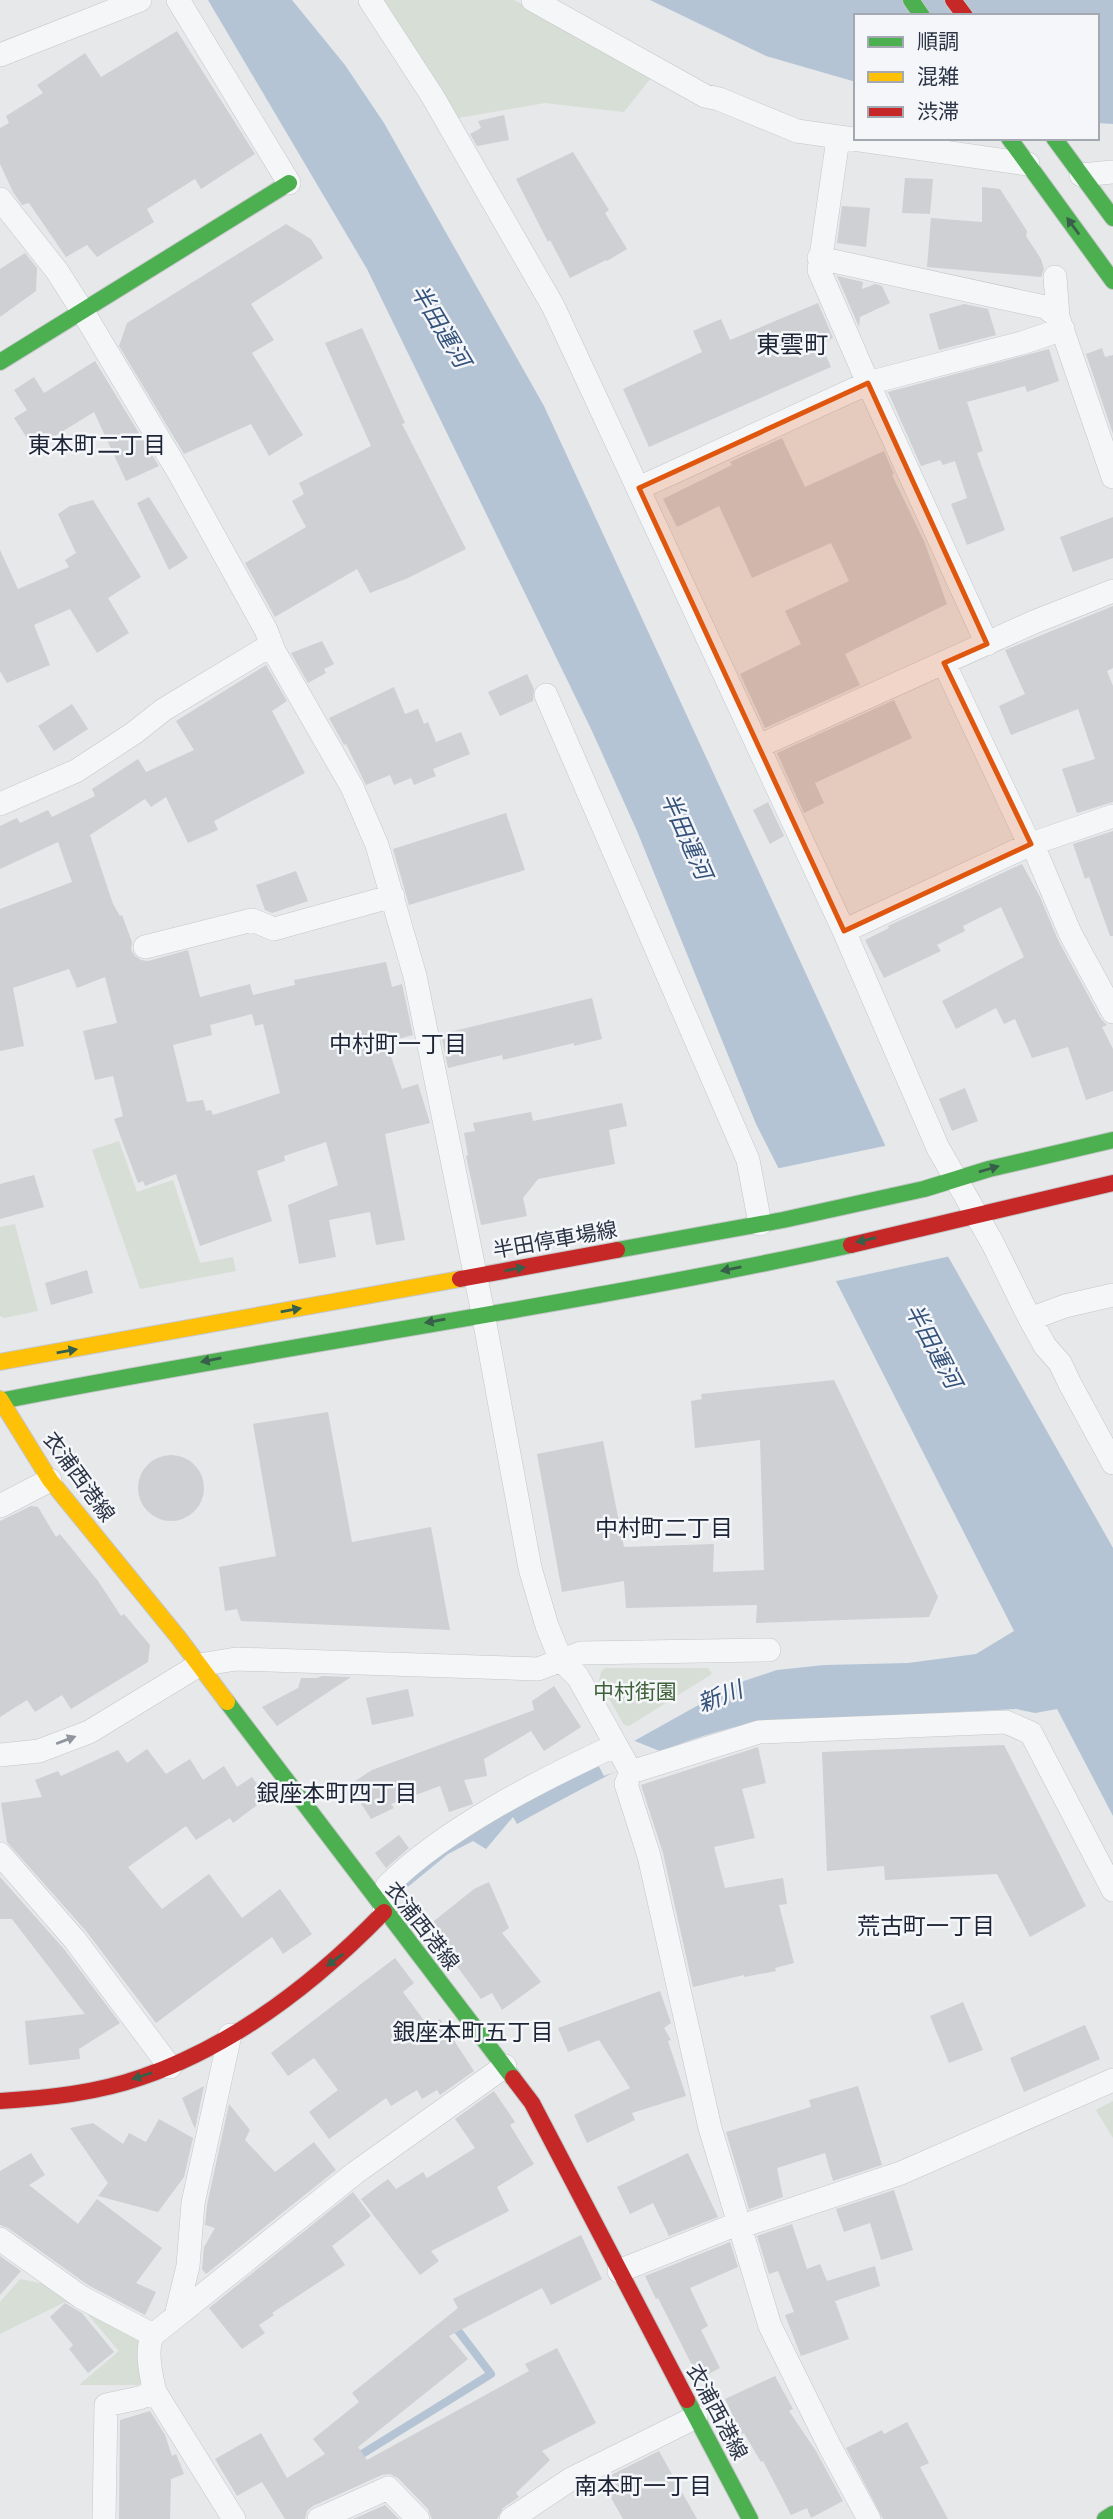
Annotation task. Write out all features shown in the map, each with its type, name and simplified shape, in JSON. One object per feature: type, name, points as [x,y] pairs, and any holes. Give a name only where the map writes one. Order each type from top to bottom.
[{"type":"main road","points":[[1010,140],[1113,281]]},
{"type":"main road","points":[[1055,140],[1113,218]]},
{"type":"main road","points":[[0,362],[289,183]]},
{"type":"main road","name":"半田停車場線","points":[[0,1362],[771,1222],[914,1191],[989,1169],[1113,1140]]},
{"type":"main road","points":[[0,1400],[268,1349],[798,1256],[1113,1183]]},
{"type":"main road","name":"衣浦西港線","points":[[0,1400],[50,1480],[199,1665],[384,1912],[532,2103],[750,2519]]},
{"type":"main road","points":[[0,2101],[53,2097],[101,2088],[170,2067],[230,2035],[279,2003],[348,1950],[384,1912]]},
{"type":"main road","points":[[1105,2519],[1113,2514]]},
{"type":"street","points":[[0,54],[140,0]]},
{"type":"street","points":[[178,0],[289,183]]},
{"type":"street","points":[[370,0],[433,97],[553,306],[844,931],[939,1148],[1030,1319],[1045,1346],[1060,1363],[1113,1463]]},
{"type":"street","points":[[533,0],[705,96],[719,99],[797,131],[838,139],[1028,164]]},
{"type":"street","points":[[838,139],[819,270],[987,644]]},
{"type":"street","points":[[1081,175],[1113,172]]},
{"type":"street","points":[[0,199],[57,271],[191,496],[267,630],[271,645],[352,787],[377,845],[415,976],[483,1313],[530,1568],[547,1626],[561,1660],[578,1677],[630,1771],[626,1784],[649,1857],[710,2128],[770,2326],[830,2448],[869,2519]]},
{"type":"street","points":[[819,258],[1045,307],[1061,323]]},
{"type":"street","points":[[1055,277],[1061,323],[1113,477]]},
{"type":"street","points":[[639,488],[868,383],[1025,342],[1061,323]]},
{"type":"street","points":[[759,746],[1034,622],[1113,592]]},
{"type":"street","points":[[0,804],[76,771],[134,733],[163,710],[271,645]]},
{"type":"street","points":[[944,663],[1031,844],[1070,933],[1113,1012]]},
{"type":"street","points":[[546,695],[748,1160],[771,1222]]},
{"type":"street","points":[[844,931],[1031,844],[1113,816]]},
{"type":"street","points":[[145,947],[251,920],[274,929],[393,896]]},
{"type":"street","points":[[1030,1319],[1065,1306],[1113,1295]]},
{"type":"street","points":[[0,1506],[50,1480]]},
{"type":"street","points":[[0,1755],[39,1751],[89,1732],[199,1665],[236,1659],[538,1668],[581,1653],[769,1650]]},
{"type":"street","points":[[630,1771],[759,1732],[1006,1722],[1031,1733],[1113,1890]]},
{"type":"street","points":[[384,1912],[387,1886],[441,1842],[479,1817],[616,1746]]},
{"type":"street","points":[[0,1854],[75,1940],[170,2067]]},
{"type":"street","points":[[176,2316],[188,2266],[193,2203],[230,2035]]},
{"type":"street","points":[[234,2519],[155,2392],[150,2342],[153,2335],[355,2173],[505,2066]]},
{"type":"street","points":[[619,2271],[700,2238],[901,2173],[1113,2080]]},
{"type":"street","points":[[0,2239],[81,2297],[153,2335]]},
{"type":"street","points":[[104,2519],[106,2405],[155,2392]]},
{"type":"street","points":[[511,2519],[571,2479],[696,2417]]},
{"type":"street","points":[[319,2519],[388,2488],[418,2519]]},
{"type":"highlighted area","points":[[868,383],[987,644],[944,663],[1031,844],[844,931],[639,488]]},
{"type":"green space","points":[[380,0],[514,0],[653,75],[624,112],[545,103],[458,118]]},
{"type":"green space","points":[[119,1141],[137,1192],[173,1180],[200,1263],[233,1257],[236,1271],[140,1289],[92,1150]]},
{"type":"green space","points":[[15,1224],[38,1311],[4,1318],[0,1316],[0,1227]]},
{"type":"green space","name":"中村街園","points":[[605,1668],[708,1668],[712,1674],[629,1726],[624,1725],[599,1681]]},
{"type":"green space","points":[[1113,2101],[1113,2138],[1096,2110]]},
{"type":"green space","points":[[20,2279],[54,2286],[145,2340],[146,2374],[139,2385],[79,2385],[119,2351],[84,2310],[65,2302],[0,2334],[0,2302]]},
{"type":"water","points":[[208,0],[292,0],[345,65],[384,123],[544,406],[885,1145],[1113,1548],[1113,1816],[1057,1709],[1035,1713],[1016,1709],[754,1723],[722,1730],[661,1751],[603,1778],[517,1824],[513,1817],[486,1849],[473,1841],[448,1854],[398,1895],[394,1887],[444,1847],[738,1683],[777,1670],[824,1665],[908,1663],[976,1654],[1014,1631],[756,1124],[637,831],[592,731],[367,269]]},
{"type":"water","points":[[650,0],[1113,0],[1113,124],[1099,123],[1099,14],[854,14],[854,81],[766,56]]},
{"type":"pier","points":[[889,1145],[951,1256],[832,1282],[775,1169]]},
{"type":"pier","points":[[630,1739],[667,1754],[604,1776],[595,1759]]},
{"type":"building","points":[[177,31],[255,154],[201,189],[195,179],[147,209],[154,222],[97,257],[87,245],[66,257],[29,203],[22,205],[13,192],[0,164],[0,128],[9,123],[6,116],[43,93],[37,85],[85,53],[101,77]]},
{"type":"building","points":[[504,115],[509,140],[477,146],[470,134],[481,128],[478,121]]},
{"type":"building","points":[[573,152],[609,210],[605,213],[627,249],[570,278],[516,179]]},
{"type":"building","points":[[905,178],[933,179],[930,214],[902,213]]},
{"type":"building","points":[[982,187],[1000,189],[1041,259],[1044,269],[1041,277],[927,267],[931,218],[982,222]]},
{"type":"building","points":[[842,206],[870,208],[866,247],[837,243]]},
{"type":"building","points":[[286,224],[311,239],[323,258],[251,304],[274,340],[252,353],[303,435],[269,456],[251,424],[184,454],[119,346],[127,323]]},
{"type":"building","points":[[25,253],[37,268],[36,291],[0,317],[0,269]]},
{"type":"building","points":[[837,276],[863,282],[862,289],[875,284],[882,286],[890,303],[860,317],[859,327]]},
{"type":"building","points":[[818,303],[833,338],[821,344],[831,367],[649,447],[623,389],[702,352],[693,331],[721,319],[730,340]]},
{"type":"building","points":[[964,304],[988,309],[996,335],[939,350],[929,314]]},
{"type":"building","points":[[362,328],[405,423],[402,424],[466,549],[408,578],[370,593],[357,569],[275,617],[245,563],[306,527],[292,501],[304,494],[299,483],[371,446],[325,343]]},
{"type":"building","points":[[1102,348],[1105,357],[1113,355],[1113,434],[1086,354]]},
{"type":"building","points":[[1049,349],[1059,381],[1027,392],[1025,386],[967,402],[983,451],[977,453],[1005,530],[967,545],[951,504],[967,498],[955,461],[943,465],[940,460],[921,466],[888,392]]},
{"type":"building","points":[[95,361],[159,466],[126,481],[94,412],[34,449],[14,418],[27,410],[14,390],[34,377],[44,393]]},
{"type":"building","points":[[782,438],[805,487],[884,451],[894,474],[892,475],[924,541],[947,604],[845,654],[860,685],[765,728],[740,674],[801,644],[785,611],[849,581],[831,543],[752,578],[719,506],[677,527],[663,499],[732,465],[730,462]]},
{"type":"building","points":[[149,497],[188,558],[169,570],[137,503]]},
{"type":"building","points":[[93,500],[141,577],[108,598],[129,633],[97,653],[70,609],[34,625],[50,665],[7,683],[0,671],[0,550],[18,589],[69,567],[65,560],[76,553],[58,514],[70,506]]},
{"type":"building","points":[[1113,517],[1113,558],[1073,572],[1060,537]]},
{"type":"building","points":[[1113,606],[1113,668],[1107,671],[1113,686],[1113,802],[1077,813],[1062,769],[1095,759],[1078,709],[1011,735],[999,706],[1025,694],[1005,650]]},
{"type":"building","points":[[322,641],[334,664],[324,669],[326,673],[308,683],[291,653]]},
{"type":"building","points":[[266,665],[287,701],[272,711],[305,773],[214,821],[218,830],[188,843],[166,797],[151,807],[145,799],[90,835],[113,904],[120,916],[122,915],[132,942],[131,950],[141,960],[148,961],[188,950],[200,997],[250,984],[253,995],[295,985],[294,980],[386,962],[392,987],[402,984],[413,1035],[386,1042],[402,1089],[418,1084],[430,1123],[385,1134],[405,1240],[376,1245],[370,1212],[329,1220],[336,1257],[299,1264],[288,1205],[338,1185],[326,1142],[284,1156],[285,1161],[257,1171],[272,1221],[200,1246],[176,1174],[145,1186],[143,1181],[138,1183],[114,1119],[123,1116],[113,1076],[95,1080],[83,1031],[117,1023],[105,977],[77,988],[69,969],[13,988],[24,1046],[0,1051],[0,909],[72,882],[58,842],[0,869],[0,826],[17,818],[20,823],[48,810],[52,817],[95,796],[92,789],[138,759],[146,772],[194,750],[176,721]],"holes":[[[252,1014],[255,1026],[263,1024],[280,1093],[213,1115],[211,1110],[206,1111],[203,1100],[187,1102],[173,1045],[212,1035],[210,1025]]]},
{"type":"building","points":[[527,674],[534,689],[533,701],[500,716],[488,692]]},
{"type":"building","points":[[394,687],[405,714],[418,709],[424,724],[428,722],[436,742],[461,732],[470,754],[433,769],[436,776],[414,785],[411,778],[394,785],[390,775],[366,785],[346,744],[344,745],[329,718]]},
{"type":"building","points":[[894,700],[912,738],[815,783],[824,803],[804,813],[777,753]]},
{"type":"building","points":[[72,704],[88,729],[54,751],[38,726]]},
{"type":"building","points":[[768,802],[784,836],[770,844],[753,810]]},
{"type":"building","points":[[506,813],[525,870],[409,905],[393,849]]},
{"type":"building","points":[[1113,831],[1113,936],[1110,936],[1089,877],[1085,879],[1073,844]]},
{"type":"building","points":[[1022,864],[1040,897],[1058,940],[1101,1019],[1107,1025],[1102,1027],[1113,1049],[1113,1091],[1086,1100],[1068,1047],[1032,1058],[1015,1019],[1004,1024],[996,1008],[956,1029],[942,1001],[1024,957],[1001,907],[963,926],[965,931],[937,945],[941,951],[884,978],[865,940],[889,928],[888,926]]},
{"type":"building","points":[[296,871],[308,901],[272,913],[265,910],[256,885]]},
{"type":"building","points":[[592,998],[602,1039],[503,1060],[502,1055],[448,1068],[441,1034]]},
{"type":"building","points":[[965,1088],[978,1121],[952,1131],[939,1099]]},
{"type":"building","points":[[622,1103],[627,1126],[609,1130],[615,1164],[538,1179],[523,1198],[527,1216],[481,1225],[466,1156],[464,1133],[475,1131],[473,1123],[531,1112],[533,1121]]},
{"type":"building","points":[[34,1175],[44,1207],[0,1219],[0,1184]]},
{"type":"building","points":[[87,1270],[93,1293],[51,1305],[45,1283]]},
{"type":"building","points":[[834,1380],[938,1597],[929,1617],[756,1623],[757,1605],[626,1608],[624,1581],[562,1592],[537,1454],[603,1441],[624,1547],[714,1544],[713,1572],[764,1570],[760,1440],[695,1448],[691,1401],[702,1399],[701,1394]]},
{"type":"building","points":[[328,1412],[352,1542],[431,1527],[450,1630],[241,1621],[237,1609],[225,1611],[219,1567],[276,1556],[253,1424]]},
{"type":"building","points":[[164,1455],[178,1455],[190,1460],[199,1469],[204,1488],[202,1501],[195,1512],[178,1521],[164,1521],[152,1516],[143,1507],[138,1495],[138,1481],[143,1469],[152,1460]]},
{"type":"building","points":[[31,1506],[38,1507],[56,1537],[60,1534],[98,1581],[121,1616],[124,1614],[150,1645],[148,1662],[71,1709],[62,1695],[35,1712],[27,1700],[0,1717],[0,1521]]},
{"type":"building","points":[[351,1677],[277,1726],[262,1707],[298,1688],[301,1678]]},
{"type":"building","points":[[554,1686],[581,1727],[544,1751],[531,1731],[484,1759],[487,1776],[464,1780],[473,1804],[449,1812],[440,1786],[391,1804],[394,1808],[371,1819],[349,1785],[372,1770],[534,1710],[532,1701]]},
{"type":"building","points":[[408,1689],[414,1716],[372,1725],[366,1698]]},
{"type":"building","points":[[1004,1745],[1086,1906],[1030,1937],[997,1874],[885,1880],[884,1866],[827,1871],[822,1752]]},
{"type":"building","points":[[758,1747],[766,1783],[742,1789],[755,1838],[714,1847],[725,1888],[783,1878],[787,1904],[779,1905],[794,1963],[775,1968],[776,1971],[744,1975],[693,1987],[663,1853],[641,1785]]},
{"type":"building","points":[[147,1749],[166,1774],[190,1759],[203,1780],[224,1766],[237,1787],[252,1777],[267,1798],[233,1823],[230,1818],[196,1840],[186,1826],[128,1867],[162,1909],[209,1874],[242,1918],[280,1889],[312,1934],[283,1954],[272,1937],[156,2023],[86,1931],[7,1842],[1,1803],[42,1797],[35,1780],[58,1771],[61,1776],[118,1750],[127,1763]]},
{"type":"building","points":[[399,1835],[409,1848],[386,1868],[375,1853]]},
{"type":"building","points":[[0,1877],[64,1949],[120,2023],[79,2049],[80,2059],[29,2065],[25,2021],[85,2014],[12,1919],[0,1919]]},
{"type":"building","points":[[489,1882],[509,1928],[502,1933],[541,1982],[502,2010],[492,1993],[481,1999],[445,1950],[448,1947],[429,1925],[474,1889]]},
{"type":"building","points":[[395,1958],[414,1983],[403,1992],[428,2026],[440,2019],[474,2071],[440,2095],[437,2090],[422,2099],[417,2090],[391,2106],[386,2098],[329,2139],[309,2112],[338,2090],[314,2058],[288,2076],[271,2053]]},
{"type":"building","points":[[660,1991],[671,2023],[664,2028],[671,2040],[668,2041],[686,2096],[632,2113],[635,2120],[587,2143],[574,2115],[630,2088],[599,2040],[568,2052],[558,2028]]},
{"type":"building","points":[[963,2002],[983,2050],[949,2063],[930,2016]]},
{"type":"building","points":[[1085,2025],[1100,2059],[1024,2092],[1010,2058]]},
{"type":"building","points":[[204,2086],[195,2129],[182,2098]]},
{"type":"building","points":[[858,2086],[882,2165],[833,2181],[825,2153],[777,2168],[783,2197],[749,2209],[726,2132],[811,2107],[809,2100]]},
{"type":"building","points":[[494,2091],[515,2122],[510,2125],[534,2164],[497,2187],[509,2211],[431,2251],[439,2261],[420,2275],[361,2199],[388,2179],[396,2189],[423,2172],[427,2178],[475,2148],[455,2119]]},
{"type":"building","points":[[229,2104],[250,2130],[245,2140],[275,2172],[314,2142],[336,2170],[206,2274],[202,2269],[204,2247],[215,2228],[205,2225],[207,2205]]},
{"type":"building","points":[[159,2119],[193,2138],[184,2177],[158,2212],[98,2196],[108,2183],[70,2128],[93,2123],[123,2144],[129,2133],[146,2142]]},
{"type":"building","points":[[31,2153],[45,2175],[29,2185],[78,2224],[97,2199],[162,2248],[136,2283],[156,2292],[145,2315],[88,2285],[0,2225],[0,2171]]},
{"type":"building","points":[[688,2153],[718,2217],[669,2236],[653,2203],[630,2214],[617,2187]]},
{"type":"building","points":[[894,2190],[913,2250],[881,2260],[870,2223],[844,2232],[836,2209]]},
{"type":"building","points":[[353,2192],[371,2216],[332,2246],[345,2265],[272,2313],[274,2315],[259,2325],[265,2333],[242,2349],[209,2308]]},
{"type":"building","points":[[792,2224],[807,2269],[820,2264],[827,2281],[875,2266],[880,2286],[835,2301],[849,2339],[801,2356],[785,2315],[794,2312],[778,2271],[769,2274],[757,2236]]},
{"type":"building","points":[[581,2235],[602,2279],[551,2305],[542,2288],[449,2336],[468,2359],[358,2447],[367,2460],[529,2371],[525,2364],[557,2348],[596,2423],[542,2451],[550,2460],[516,2493],[519,2497],[503,2508],[497,2519],[432,2519],[428,2509],[398,2478],[390,2474],[382,2475],[313,2506],[307,2511],[305,2519],[285,2519],[262,2482],[237,2496],[215,2459],[261,2433],[287,2478],[325,2454],[313,2439],[359,2402],[352,2393],[458,2308],[453,2299]]},
{"type":"building","points":[[730,2242],[738,2267],[690,2288],[708,2326],[701,2330],[720,2368],[699,2379],[645,2276]]},
{"type":"building","points":[[0,2256],[21,2271],[0,2295]]},
{"type":"building","points":[[65,2303],[82,2313],[114,2352],[88,2373],[69,2349],[73,2345],[50,2317]]},
{"type":"building","points":[[775,2376],[793,2409],[789,2411],[816,2451],[843,2501],[811,2518],[807,2508],[791,2515],[763,2461],[761,2462],[744,2433],[742,2434],[725,2399]]},
{"type":"building","points":[[150,2411],[165,2435],[172,2456],[176,2454],[184,2474],[171,2479],[170,2519],[119,2519],[120,2420]]},
{"type":"building","points":[[907,2422],[929,2463],[920,2467],[948,2519],[883,2519],[846,2448],[882,2430],[884,2434]]},
{"type":"building","points":[[659,2451],[697,2519],[623,2519],[601,2480]]},
{"type":"building","points":[[385,2505],[399,2519],[353,2519]]},
{"type":"waterway","points":[[354,2459],[491,2374],[453,2324]]},
{"type":"traffic: fast","points":[[911,0],[921,14]]},
{"type":"traffic: fast","points":[[1010,140],[1113,281]]},
{"type":"traffic: fast","points":[[1055,140],[1113,218]]},
{"type":"traffic: fast","points":[[0,362],[289,183]]},
{"type":"traffic: fast","points":[[617,1250],[783,1220],[924,1189],[989,1169],[1113,1140]]},
{"type":"traffic: fast","points":[[0,1401],[639,1288],[851,1245]]},
{"type":"traffic: fast","points":[[227,1702],[513,2078]]},
{"type":"traffic: fast","points":[[687,2400],[750,2519]]},
{"type":"traffic: fast","points":[[1105,2519],[1113,2514]]},
{"type":"traffic: slow","points":[[0,1362],[460,1279]]},
{"type":"traffic: slow","points":[[0,1399],[50,1480],[178,1637],[227,1702]]},
{"type":"traffic: jam","points":[[953,0],[964,14]]},
{"type":"traffic: jam","points":[[851,1245],[1113,1183]]},
{"type":"traffic: jam","points":[[460,1279],[617,1250]]},
{"type":"traffic: jam","points":[[0,2101],[108,2087],[177,2064],[210,2048],[273,2009],[302,1987],[384,1912]]},
{"type":"traffic: jam","points":[[513,2078],[532,2103],[687,2400]]},
{"type":"district","name":"東雲町","points":[[792,345]]},
{"type":"district","name":"東本町二丁目","points":[[97,445]]},
{"type":"district","name":"中村町一丁目","points":[[398,1044]]},
{"type":"district","name":"中村町二丁目","points":[[664,1528]]},
{"type":"district","name":"銀座本町四丁目","points":[[337,1793]]},
{"type":"district","name":"荒古町一丁目","points":[[926,1926]]},
{"type":"district","name":"銀座本町五丁目","points":[[473,2032]]},
{"type":"district","name":"南本町一丁目","points":[[643,2486]]},
{"type":"water label","name":"半田運河","points":[[440,326]]},
{"type":"water label","name":"半田運河","points":[[686,836]]},
{"type":"water label","name":"半田運河","points":[[933,1346]]},
{"type":"water label","name":"新川","points":[[720,1697]]}]
